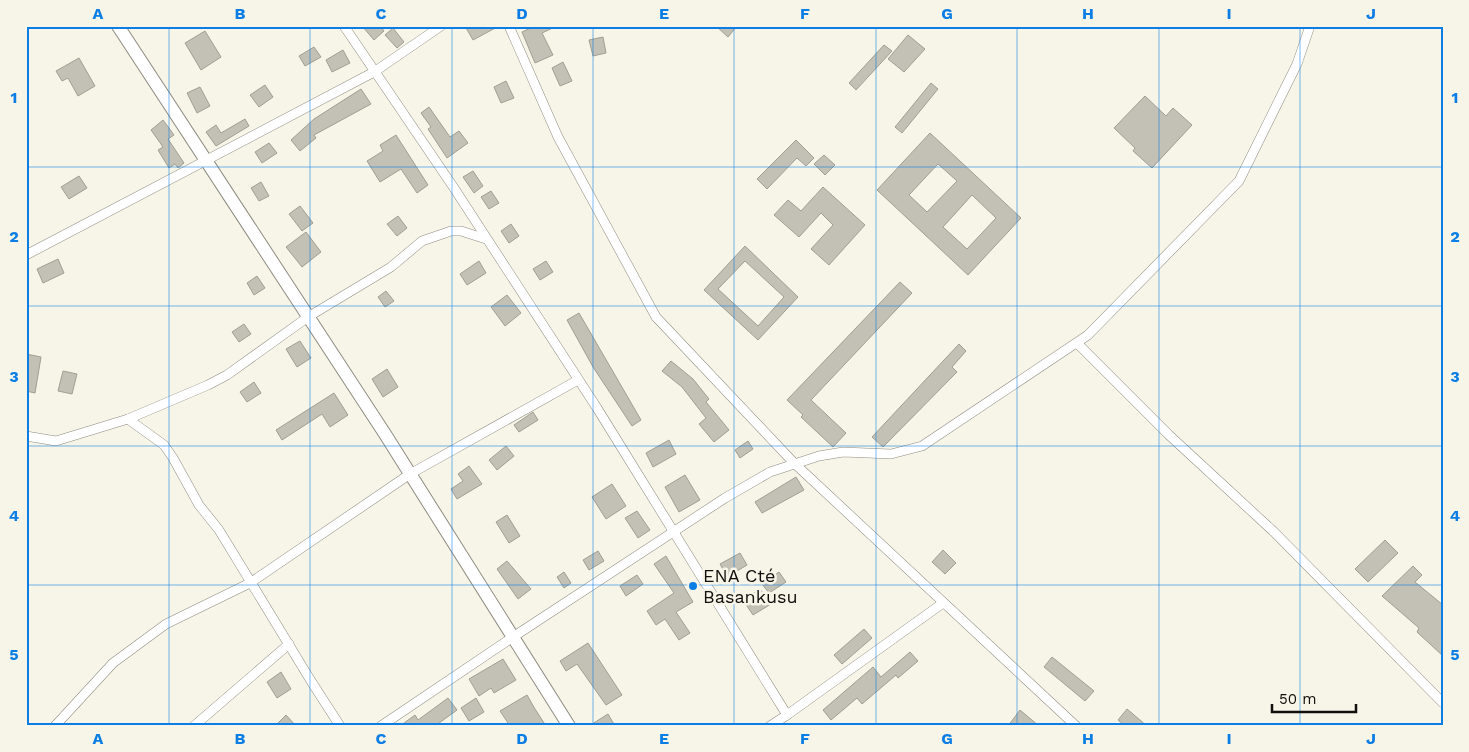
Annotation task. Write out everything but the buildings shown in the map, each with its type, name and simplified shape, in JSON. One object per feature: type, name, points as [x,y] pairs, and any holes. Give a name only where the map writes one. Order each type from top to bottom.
[{"type":"street","points":[[118,26],[410,474],[569,726]]},
{"type":"street","points":[[344,26],[578,380],[675,532],[787,715]]},
{"type":"street","points":[[26,255],[374,72],[441,26]]},
{"type":"street","points":[[509,26],[558,137],[656,317],[794,463],[1076,726]]},
{"type":"street","points":[[381,726],[513,636],[770,472],[794,463],[843,452],[890,454],[922,446],[1088,335],[1239,181],[1297,64],[1310,26]]},
{"type":"street","points":[[26,436],[56,441],[128,419],[208,386],[228,375],[308,317],[391,267],[422,241],[436,235],[461,231],[486,239]]},
{"type":"street","points":[[1077,343],[1169,435],[1273,531],[1443,703]]},
{"type":"street","points":[[55,726],[113,663],[166,624],[250,583],[410,474],[578,380]]},
{"type":"street","points":[[128,419],[164,445],[340,726]]},
{"type":"street","points":[[770,726],[943,603]]},
{"type":"street","points":[[194,726],[289,644]]},
{"type":"place","name":"ENA Cté Basankusu","points":[[693,586]]}]
